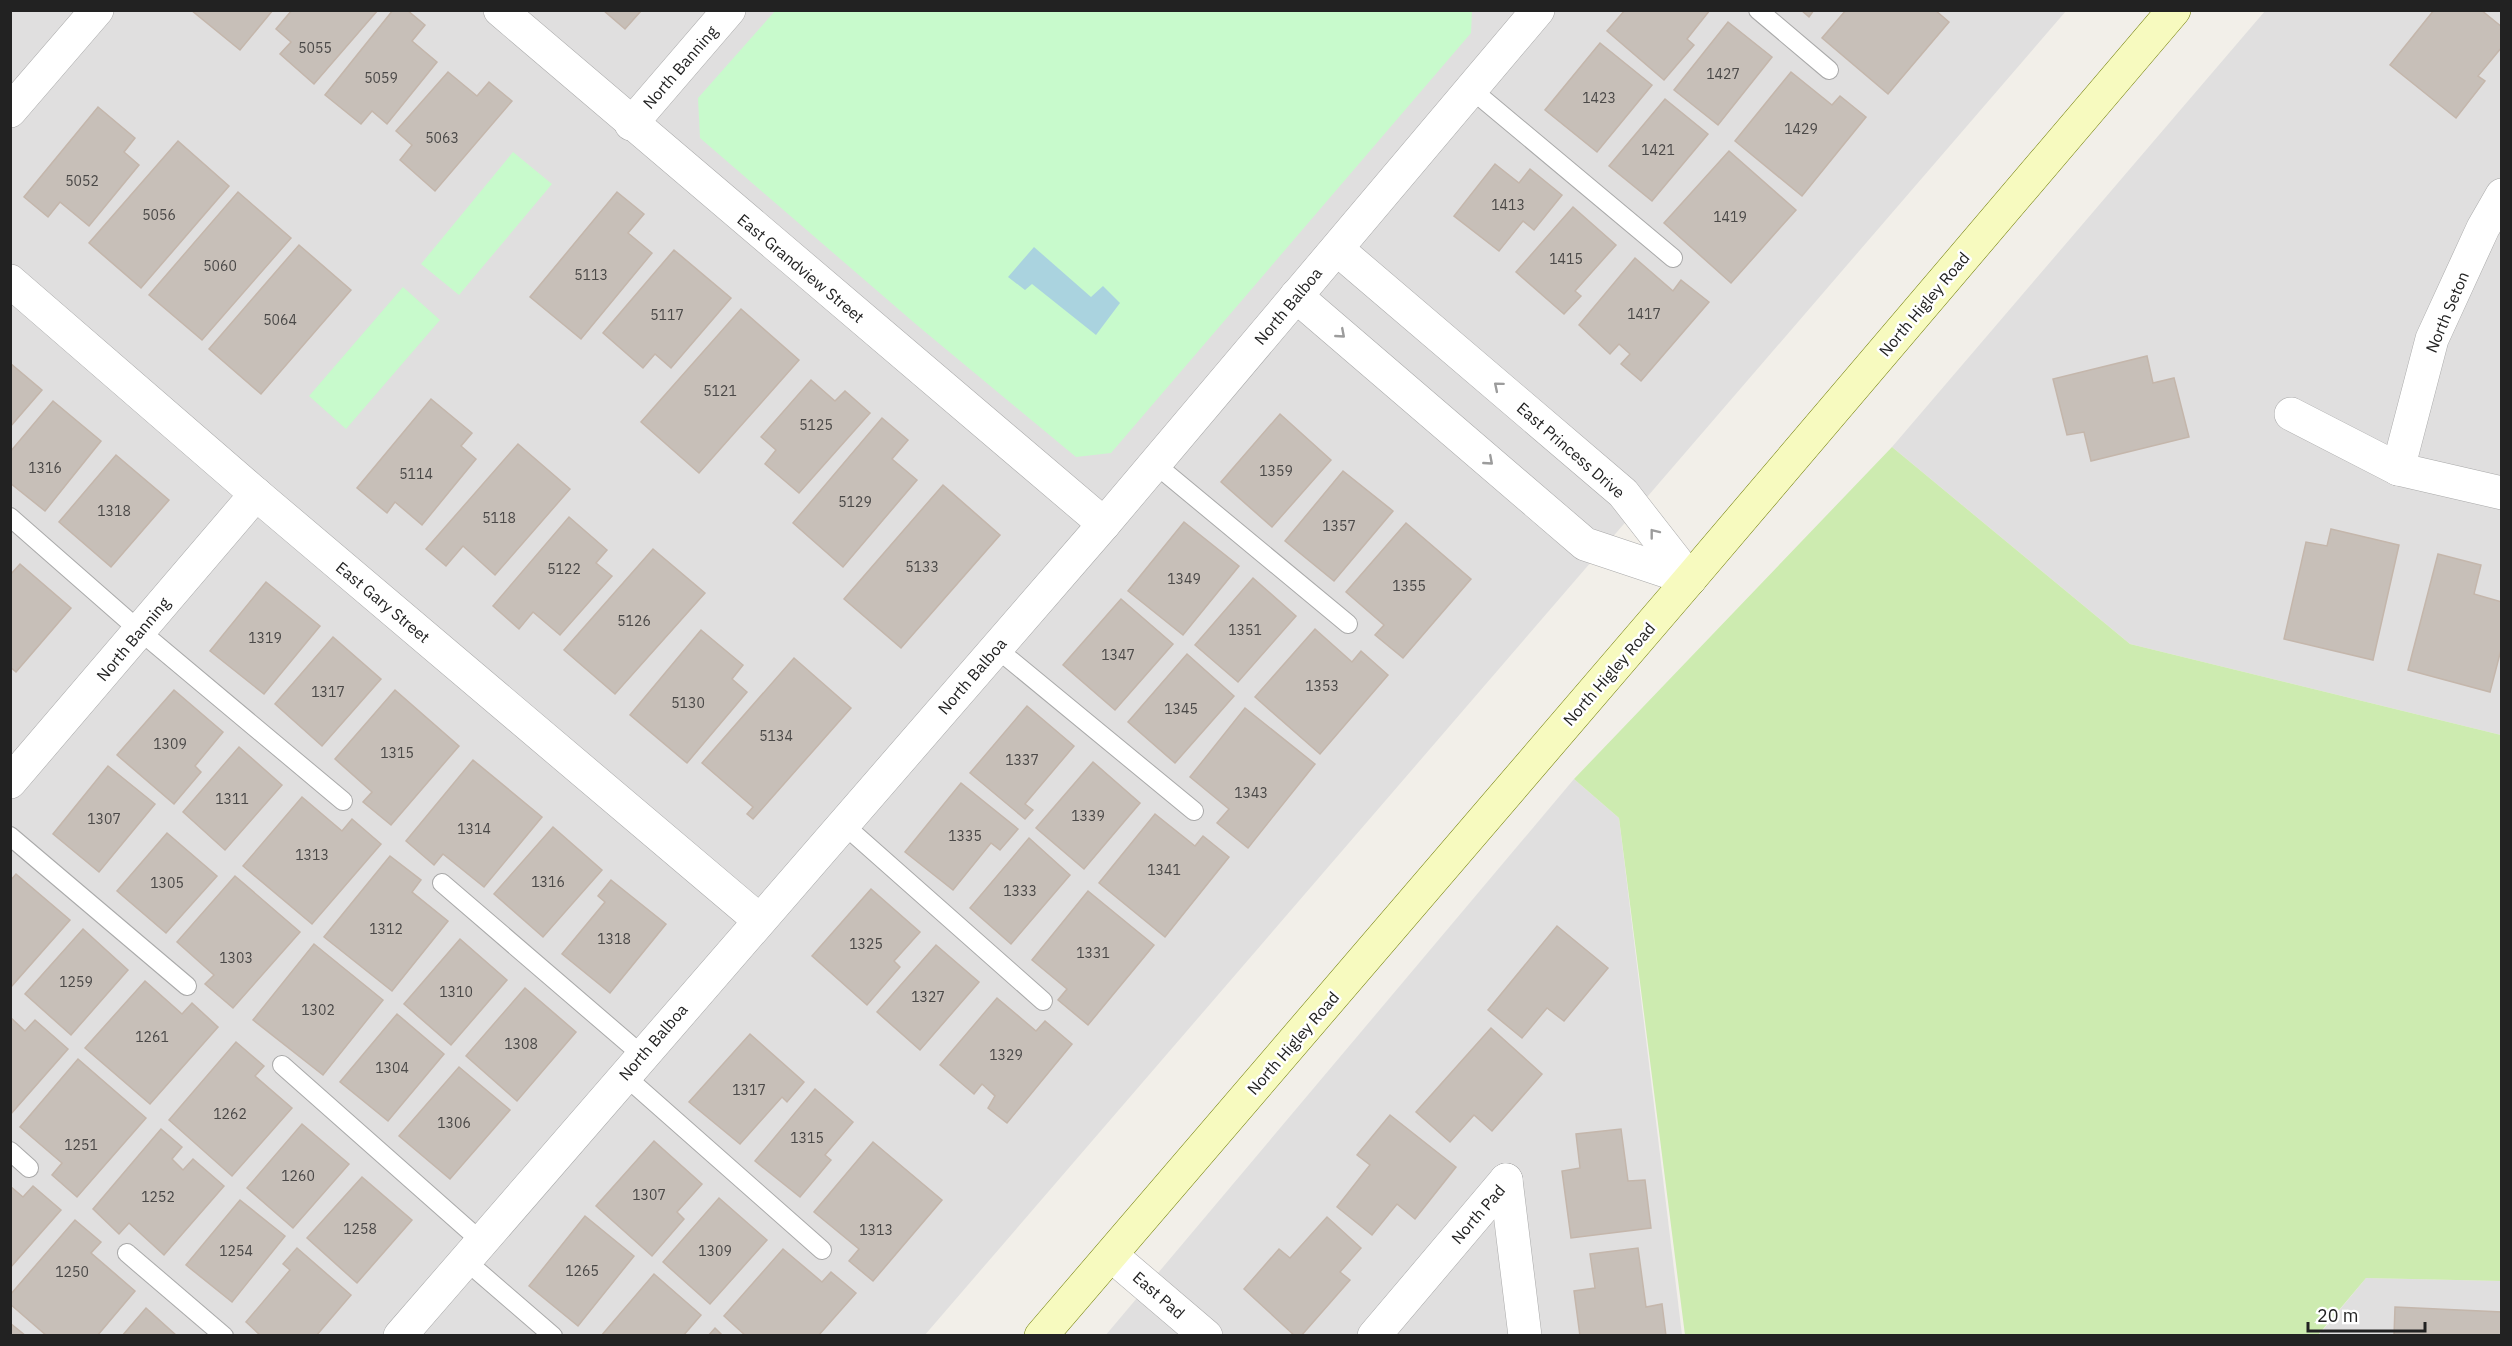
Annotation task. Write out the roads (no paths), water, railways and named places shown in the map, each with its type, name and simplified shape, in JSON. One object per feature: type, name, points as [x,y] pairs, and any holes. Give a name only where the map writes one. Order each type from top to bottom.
[{"type":"main road","name":"North Higley Road","points":[[1041,1335],[1112,1255],[2174,10]]},
{"type":"street","points":[[10,111],[97,10]]},
{"type":"street","name":"East Grandview Street","points":[[500,10],[631,124],[1104,524]]},
{"type":"street","name":"North Banning","points":[[631,124],[729,10]]},
{"type":"street","name":"North Balboa","points":[[400,1335],[1104,524],[1538,10]]},
{"type":"street","name":"North Seton","points":[[2398,469],[2432,339],[2483,228],[2502,195]]},
{"type":"street","name":"East Princess Drive","points":[[1337,249],[1623,493],[1690,579]]},
{"type":"street","name":"East Gary Street","points":[[10,281],[256,494],[759,920]]},
{"type":"street","points":[[1296,296],[1585,544],[1690,579]]},
{"type":"street","points":[[2290,414],[2398,469],[2502,493]]},
{"type":"street","name":"North Banning","points":[[10,783],[256,494]]},
{"type":"street","name":"North Pad","points":[[1374,1335],[1506,1180],[1525,1335]]},
{"type":"street","name":"East Pad","points":[[1112,1255],[1206,1335]]},
{"type":"lane","points":[[1758,10],[1829,69]]},
{"type":"lane","points":[[1471,89],[1673,258]]},
{"type":"lane","points":[[1155,464],[1348,624]]},
{"type":"lane","points":[[10,517],[140,631],[343,801]]},
{"type":"lane","points":[[996,648],[1194,811]]},
{"type":"lane","points":[[843,824],[1043,1000]]},
{"type":"lane","points":[[10,836],[188,986]]},
{"type":"lane","points":[[442,883],[634,1065],[822,1250]]},
{"type":"lane","points":[[282,1065],[473,1251],[553,1335]]},
{"type":"lane","points":[[10,1151],[30,1168]]},
{"type":"lane","points":[[127,1252],[224,1335]]},
{"type":"water","points":[[1034,247],[1091,297],[1103,286],[1120,303],[1096,335],[1032,284],[1025,290],[1008,277]]}]
